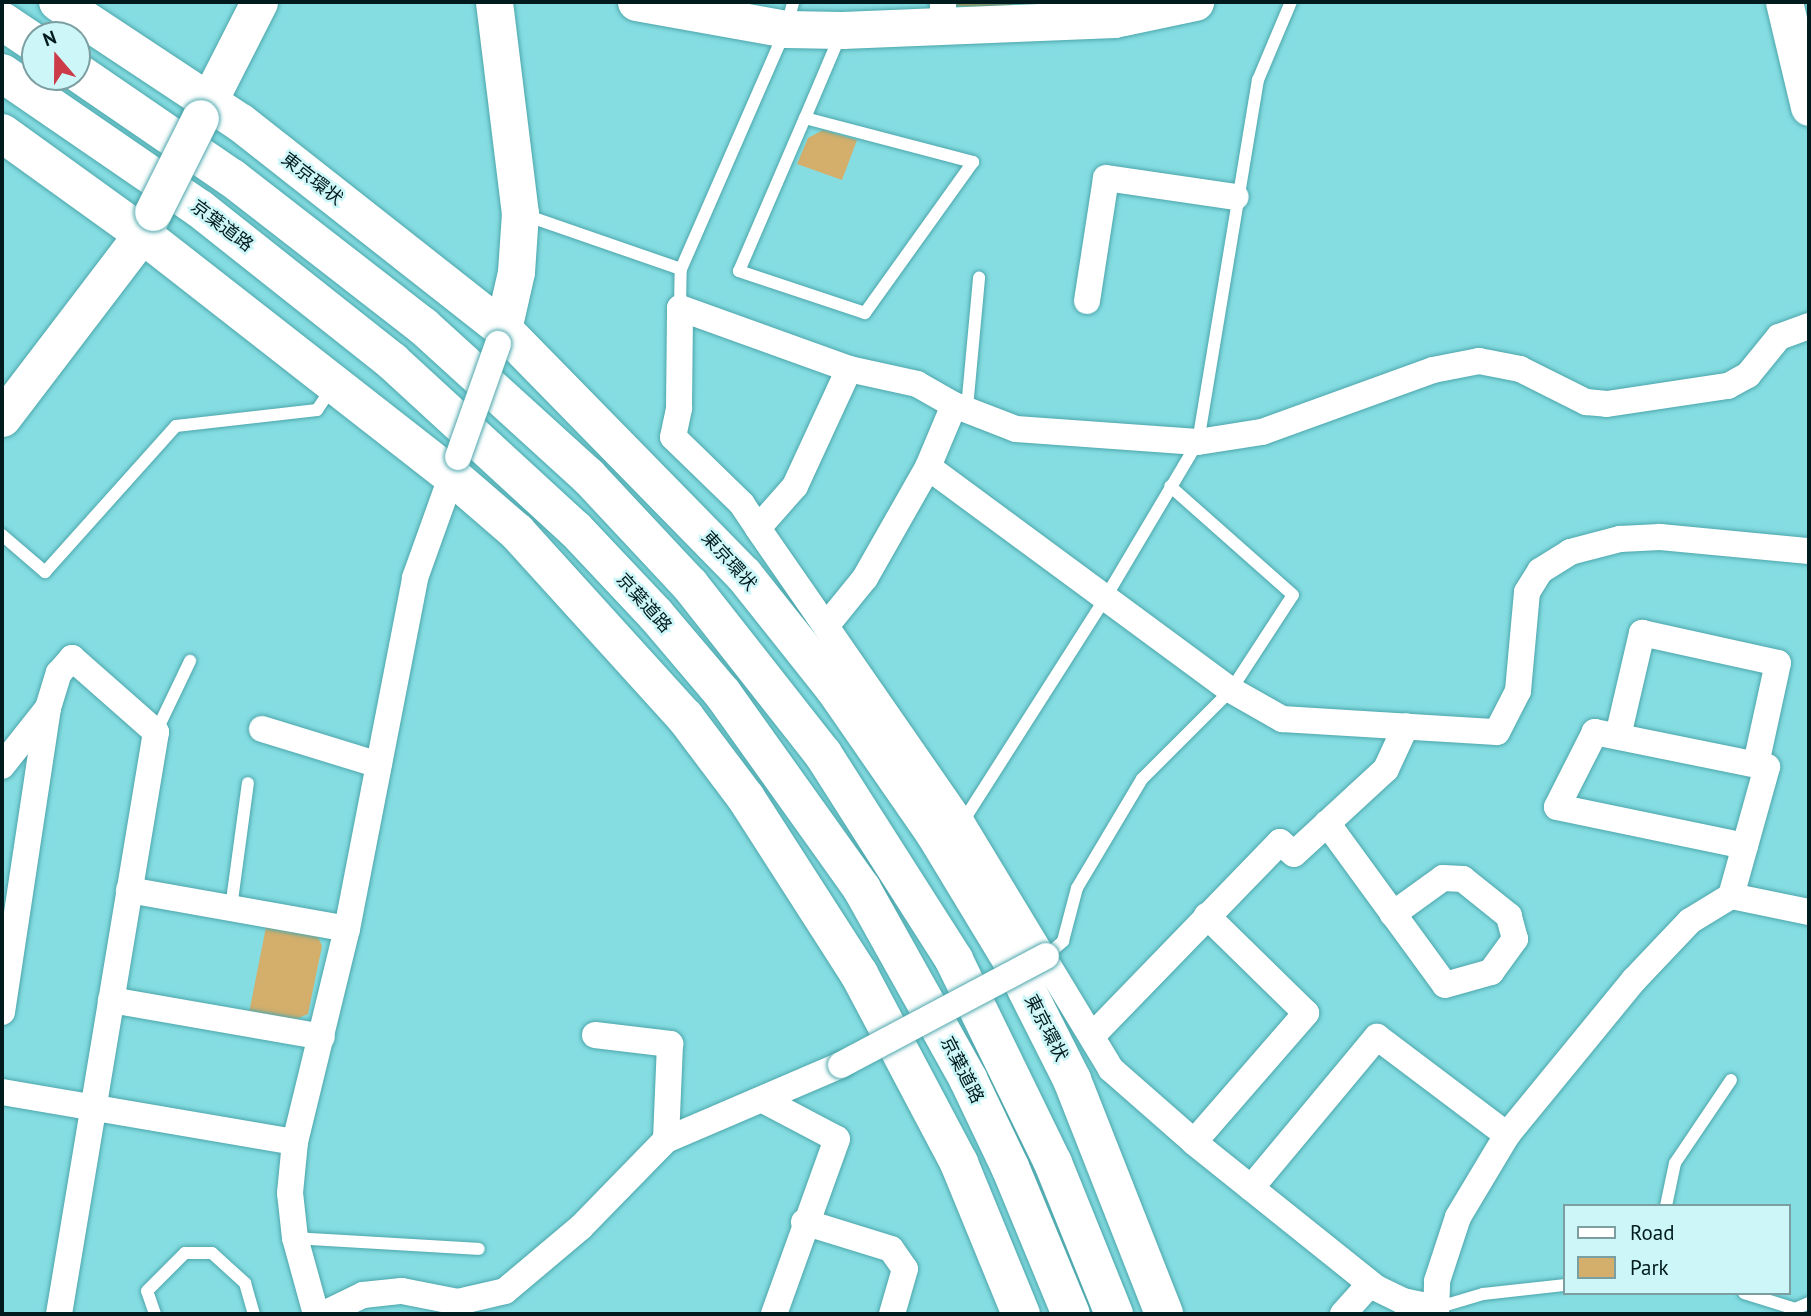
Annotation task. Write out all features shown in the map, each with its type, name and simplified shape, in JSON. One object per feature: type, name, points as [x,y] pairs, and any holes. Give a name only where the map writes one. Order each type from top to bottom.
[{"type":"highway","name":"東京環状","points":[[58,2],[204,111],[241,123],[501,337],[744,575],[834,688],[935,834],[1012,961],[1072,1080],[1164,1314]]},
{"type":"highway","points":[[2,21],[21,34]]},
{"type":"highway","name":"京葉道路","points":[[2,73],[200,209],[392,361],[575,529],[656,615],[764,748],[862,889],[968,1079],[1010,1167],[1071,1314]]},
{"type":"highway","points":[[91,82],[242,186],[423,326],[588,476],[690,585],[823,754],[954,960],[1054,1163],[1114,1314]]},
{"type":"highway","points":[[2,133],[148,223],[336,382],[455,466],[596,616],[685,717],[746,798],[859,974],[917,1080],[998,1250],[1021,1314]]},
{"type":"street","points":[[2,418],[148,223],[259,2]]},
{"type":"street","points":[[316,1314],[295,1238],[290,1193],[295,1142],[347,929],[415,578],[501,337],[516,272],[520,213],[494,2]]},
{"type":"street","points":[[636,2],[789,15],[842,30],[943,15],[1114,19],[1195,2]]},
{"type":"street","points":[[1784,2],[1809,107]]},
{"type":"street","points":[[1087,301],[1106,178],[1236,197]]},
{"type":"street","points":[[1809,326],[1779,337],[1748,375],[1728,386],[1607,404],[1586,402],[1520,369],[1479,360],[1433,370],[1262,432],[1198,442],[1016,429],[917,384],[849,369],[680,308],[679,408],[673,437],[742,505],[826,626],[962,823],[1046,956],[1111,1069],[1194,1142],[1370,1283],[1403,1301],[1436,1311],[1437,1281],[1458,1217],[1507,1135],[1634,980],[1690,921],[1731,896],[1809,912]]},
{"type":"street","points":[[758,528],[795,486],[849,369]]},
{"type":"street","points":[[826,626],[864,578],[961,406]]},
{"type":"street","points":[[928,467],[1107,595],[1231,690],[1282,719],[1497,732],[1518,691],[1527,592],[1540,571],[1570,552],[1620,539],[1660,537],[1809,551]]},
{"type":"street","points":[[1618,736],[1642,632],[1778,663],[1756,764]]},
{"type":"street","points":[[2,1012],[48,708],[59,673],[72,658],[156,732],[59,1314]]},
{"type":"street","points":[[2,766],[48,708]]},
{"type":"street","points":[[1092,1036],[1280,842],[1294,854],[1386,769],[1406,726]]},
{"type":"street","points":[[262,729],[379,765]]},
{"type":"street","points":[[1731,896],[1745,846],[1767,767],[1595,732],[1557,807],[1745,846]]},
{"type":"street","points":[[1327,823],[1393,914],[1445,985],[1490,972],[1515,939],[1509,916],[1463,879],[1443,878],[1393,914]]},
{"type":"street","points":[[129,890],[347,929]]},
{"type":"street","points":[[1194,1142],[1306,1013],[1207,916]]},
{"type":"street","points":[[324,1314],[363,1295],[402,1291],[458,1302],[505,1291],[581,1227],[666,1140],[765,1101],[841,1065],[1046,956]]},
{"type":"street","points":[[111,1000],[322,1037]]},
{"type":"street","points":[[595,1035],[670,1044],[666,1140]]},
{"type":"street","points":[[1251,1188],[1377,1037],[1507,1135]]},
{"type":"street","points":[[2,1092],[295,1142]]},
{"type":"street","points":[[765,1101],[837,1139],[804,1222],[774,1314]]},
{"type":"street","points":[[804,1222],[891,1249],[905,1269],[892,1314]]},
{"type":"street","points":[[1343,1314],[1370,1283]]},
{"type":"lane","points":[[962,823],[1107,595],[1198,442],[1236,197],[1258,79],[1291,2]]},
{"type":"lane","points":[[680,308],[681,269],[789,15]]},
{"type":"lane","points":[[805,118],[973,162],[866,313],[739,271],[842,30]]},
{"type":"lane","points":[[520,213],[681,269]]},
{"type":"lane","points":[[961,406],[979,278]]},
{"type":"lane","points":[[2,534],[46,572],[176,426],[317,410],[336,382]]},
{"type":"lane","points":[[1046,956],[1063,941],[1077,888],[1142,779],[1231,690],[1293,595],[1170,486]]},
{"type":"lane","points":[[156,732],[190,662]]},
{"type":"lane","points":[[231,908],[248,783]]},
{"type":"lane","points":[[1667,1204],[1675,1163],[1731,1080]]},
{"type":"lane","points":[[295,1238],[479,1249]]},
{"type":"lane","points":[[155,1314],[148,1291],[185,1253],[212,1253],[245,1283],[254,1314]]},
{"type":"lane","points":[[1436,1311],[1483,1294],[1562,1286]]},
{"type":"lane","points":[[1750,1295],[1795,1309],[1809,1303]]},
{"type":"green space","points":[[823,130],[857,140],[842,180],[797,164],[808,138]]},
{"type":"green space","points":[[266,927],[317,935],[322,946],[308,1014],[290,1022],[249,1013]]},
{"type":"shaded area","points":[[955,2],[1012,2],[1013,8],[955,6]]}]
